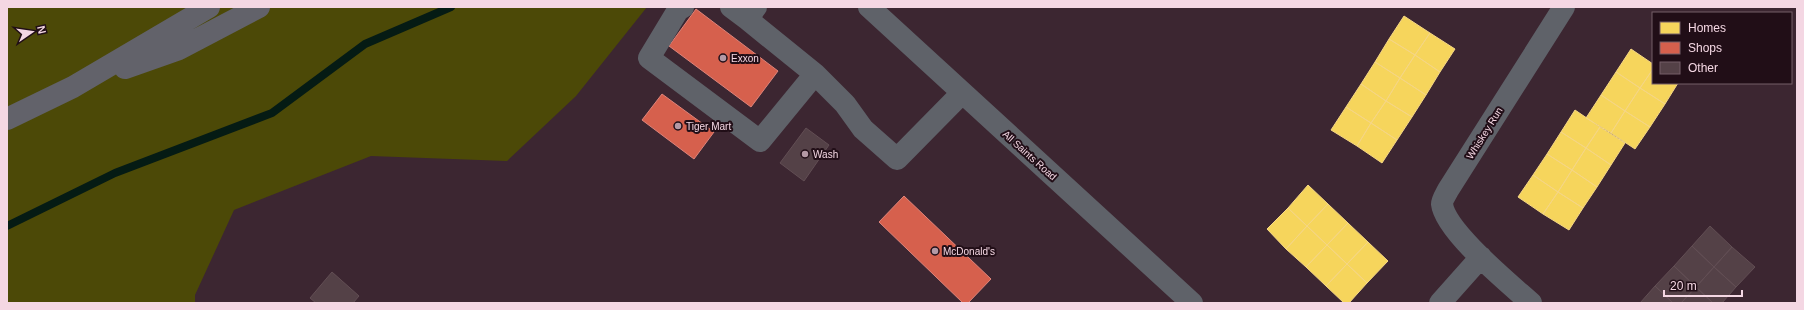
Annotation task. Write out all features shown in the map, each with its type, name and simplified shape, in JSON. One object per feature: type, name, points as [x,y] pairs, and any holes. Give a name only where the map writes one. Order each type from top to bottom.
[{"type":"main road","points":[[7,119],[73,87],[209,7]]},
{"type":"main road","points":[[73,87],[179,49],[259,7]]},
{"type":"street","points":[[683,7],[678,10],[649,58],[760,142],[815,74]]},
{"type":"street","name":"All Saints Road","points":[[868,7],[1192,303]]},
{"type":"street","name":"Whiskey Run","points":[[1530,303],[1481,257],[1452,226],[1444,213],[1442,202],[1564,7]]},
{"type":"street","points":[[744,11],[815,74],[845,104],[863,129],[897,159],[962,92]]},
{"type":"street","points":[[1440,303],[1481,257]]},
{"type":"shaded area","points":[[7,7],[647,7],[576,96],[507,161],[371,156],[234,210],[195,295],[195,303],[7,303]]},
{"type":"building: Homes","points":[[1404,16],[1430,33],[1415,55],[1389,39]]},
{"type":"building: Homes","points":[[1430,33],[1455,49],[1440,72],[1415,55]]},
{"type":"building: Homes","points":[[1389,39],[1415,55],[1400,78],[1375,62]]},
{"type":"building: Homes","points":[[1631,49],[1652,63],[1652,70],[1640,88],[1616,72]]},
{"type":"building: Homes","points":[[1415,55],[1440,72],[1426,95],[1400,78]]},
{"type":"building: Homes","points":[[1375,62],[1400,78],[1386,101],[1361,84]]},
{"type":"building: Homes","points":[[1652,70],[1652,84],[1677,84],[1665,104],[1640,88]]},
{"type":"building: Homes","points":[[1616,72],[1640,88],[1625,111],[1601,95]]},
{"type":"building: Homes","points":[[1400,78],[1426,95],[1412,117],[1386,101]]},
{"type":"building: Homes","points":[[1361,84],[1386,101],[1371,123],[1346,107]]},
{"type":"building: Homes","points":[[1640,88],[1665,104],[1650,127],[1625,111]]},
{"type":"building: Homes","points":[[1601,95],[1625,111],[1611,133],[1586,118]]},
{"type":"building: Homes","points":[[1386,101],[1412,117],[1397,140],[1371,123]]},
{"type":"building: Homes","points":[[1346,107],[1371,123],[1357,146],[1331,130]]},
{"type":"building: Homes","points":[[1575,110],[1600,127],[1586,148],[1561,132]]},
{"type":"building: Homes","points":[[1625,111],[1650,127],[1635,149],[1611,133]]},
{"type":"building: Homes","points":[[1371,123],[1397,140],[1382,163],[1357,146]]},
{"type":"building: Homes","points":[[1600,127],[1625,143],[1611,165],[1586,148]]},
{"type":"building: Homes","points":[[1561,132],[1586,148],[1572,170],[1547,154]]},
{"type":"building: Homes","points":[[1586,148],[1611,165],[1597,187],[1572,170]]},
{"type":"building: Homes","points":[[1547,154],[1572,170],[1558,192],[1533,175]]},
{"type":"building: Homes","points":[[1572,170],[1597,187],[1583,208],[1558,192]]},
{"type":"building: Homes","points":[[1533,175],[1558,192],[1543,214],[1518,197]]},
{"type":"building: Homes","points":[[1308,185],[1328,204],[1307,226],[1288,208]]},
{"type":"building: Homes","points":[[1558,192],[1583,208],[1569,230],[1543,214]]},
{"type":"building: Homes","points":[[1328,204],[1348,223],[1327,245],[1307,226]]},
{"type":"building: Homes","points":[[1288,208],[1307,226],[1286,249],[1267,229]]},
{"type":"building: Homes","points":[[1348,223],[1368,242],[1347,264],[1327,245]]},
{"type":"building: Homes","points":[[1307,226],[1327,245],[1306,267],[1286,249]]},
{"type":"building: Homes","points":[[1368,242],[1388,261],[1367,283],[1347,264]]},
{"type":"building: Homes","points":[[1327,245],[1347,264],[1326,286],[1306,267]]},
{"type":"building: Homes","points":[[1347,264],[1367,283],[1349,303],[1344,303],[1326,286]]},
{"type":"building: Shops","name":"Exxon","points":[[696,9],[778,71],[751,107],[669,46]]},
{"type":"building: Shops","name":"Tiger Mart","points":[[662,94],[714,132],[694,159],[642,120]]},
{"type":"building: Shops","name":"McDonald's","points":[[904,196],[991,279],[968,303],[963,303],[879,222]]},
{"type":"building: Other","name":"Wash","points":[[806,128],[829,145],[804,181],[780,163]]},
{"type":"building: Other","points":[[1710,226],[1732,247],[1714,267],[1692,246]]},
{"type":"building: Other","points":[[1692,246],[1714,267],[1696,287],[1674,266]]},
{"type":"building: Other","points":[[1732,247],[1755,267],[1736,287],[1714,267]]},
{"type":"building: Other","points":[[1674,266],[1696,287],[1681,303],[1673,303],[1655,286]]},
{"type":"building: Other","points":[[1714,267],[1736,287],[1722,303],[1713,303],[1696,287]]},
{"type":"building: Other","points":[[332,272],[359,296],[353,303],[316,303],[310,298]]},
{"type":"building: Other","points":[[1655,286],[1673,303],[1640,303]]},
{"type":"building: Other","points":[[1696,287],[1713,303],[1681,303]]},
{"type":"waterway","points":[[7,226],[115,173],[272,113],[365,44],[451,7]]},
{"type":"place","name":"Exxon","points":[[723,58]]},
{"type":"place","name":"Tiger Mart","points":[[678,126]]},
{"type":"place","name":"Wash","points":[[805,154]]},
{"type":"place","name":"McDonald's","points":[[935,251]]}]
